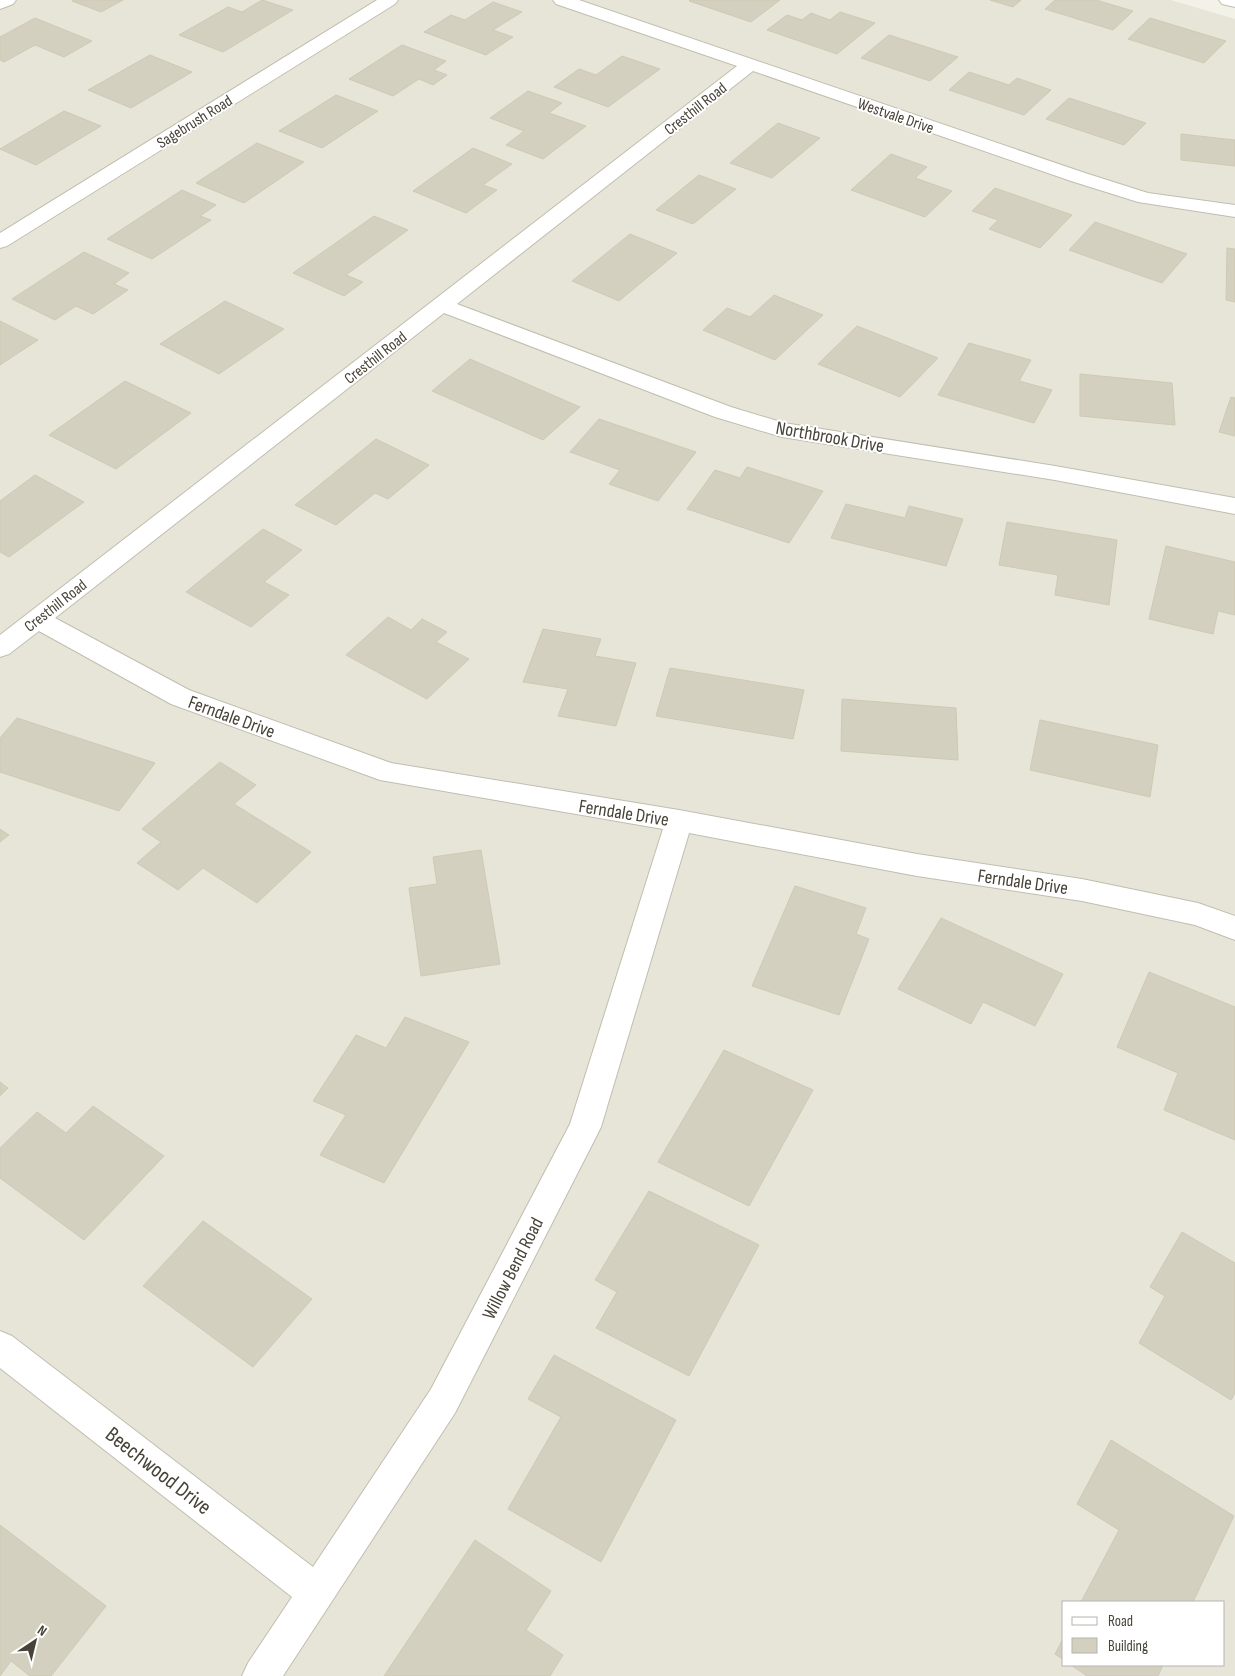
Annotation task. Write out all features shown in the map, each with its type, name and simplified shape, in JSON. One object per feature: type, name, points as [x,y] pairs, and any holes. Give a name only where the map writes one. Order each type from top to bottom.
[{"type":"street","points":[[0,4],[7,0]]},
{"type":"street","name":"Sagebrush Road","points":[[0,242],[389,0]]},
{"type":"street","name":"Westvale Drive","points":[[562,0],[1078,178],[1145,198],[1235,211]]},
{"type":"street","points":[[1228,0],[1235,2]]},
{"type":"street","name":"Cresthill Road","points":[[0,648],[750,65]]},
{"type":"street","name":"Northbrook Drive","points":[[441,305],[723,412],[782,430],[1055,473],[1235,506]]},
{"type":"street","name":"Ferndale Drive","points":[[37,619],[180,698],[389,773],[463,787],[679,821],[916,865],[1082,890],[1198,914],[1235,928]]},
{"type":"street","name":"Willow Bend Road","points":[[261,1676],[318,1594],[443,1401],[585,1127],[679,821]]},
{"type":"street","name":"Beechwood Drive","points":[[0,1346],[318,1594]]},
{"type":"shaded area","points":[[0,0],[1171,0],[1235,19],[1235,1676],[0,1676]]},
{"type":"building","points":[[123,0],[101,12],[72,1]]},
{"type":"building","points":[[262,0],[293,10],[223,52],[179,35],[228,7],[242,12]]},
{"type":"building","points":[[690,0],[780,0],[751,22]]},
{"type":"building","points":[[990,0],[1021,0],[1013,7]]},
{"type":"building","points":[[1055,0],[1096,0],[1133,11],[1113,30],[1045,9]]},
{"type":"building","points":[[493,2],[522,12],[493,30],[513,37],[486,55],[424,32],[451,15],[465,20]]},
{"type":"building","points":[[840,12],[875,23],[837,54],[767,30],[787,15],[802,20],[811,13],[830,20]]},
{"type":"building","points":[[35,18],[92,41],[64,57],[35,45],[4,62],[0,60],[0,37]]},
{"type":"building","points":[[1150,18],[1226,41],[1204,63],[1128,39]]},
{"type":"building","points":[[889,35],[958,57],[930,81],[861,58]]},
{"type":"building","points":[[402,45],[446,61],[434,70],[447,75],[433,85],[419,79],[393,96],[349,79]]},
{"type":"building","points":[[150,55],[192,72],[131,108],[88,90]]},
{"type":"building","points":[[622,56],[660,69],[608,107],[554,87],[579,69],[596,75]]},
{"type":"building","points":[[969,72],[1009,85],[1017,78],[1051,90],[1024,115],[949,90]]},
{"type":"building","points":[[528,91],[562,103],[549,113],[586,126],[543,159],[506,145],[524,131],[490,118]]},
{"type":"building","points":[[336,95],[378,111],[322,148],[279,131]]},
{"type":"building","points":[[1069,98],[1146,123],[1124,145],[1046,119]]},
{"type":"building","points":[[64,111],[101,126],[36,165],[0,149]]},
{"type":"building","points":[[778,123],[820,138],[772,178],[730,163]]},
{"type":"building","points":[[1181,134],[1235,140],[1235,166],[1181,160]]},
{"type":"building","points":[[257,143],[304,162],[244,203],[196,183]]},
{"type":"building","points":[[473,148],[512,164],[483,185],[497,190],[466,213],[413,191]]},
{"type":"building","points":[[891,154],[927,167],[915,178],[952,191],[925,217],[851,190]]},
{"type":"building","points":[[699,175],[736,189],[693,224],[656,210]]},
{"type":"building","points":[[995,188],[1072,215],[1040,248],[989,229],[998,220],[972,211]]},
{"type":"building","points":[[182,190],[216,205],[200,216],[211,220],[152,259],[107,239]]},
{"type":"building","points":[[374,216],[408,230],[346,275],[363,282],[344,296],[293,273]]},
{"type":"building","points":[[1095,222],[1187,254],[1162,283],[1069,250]]},
{"type":"building","points":[[630,234],[677,253],[619,301],[572,281]]},
{"type":"building","points":[[1227,248],[1235,249],[1235,302],[1226,300]]},
{"type":"building","points":[[84,252],[129,273],[114,284],[128,290],[93,314],[76,306],[55,320],[12,299]]},
{"type":"building","points":[[774,295],[823,315],[775,360],[703,330],[727,308],[750,317]]},
{"type":"building","points":[[225,301],[284,329],[219,374],[160,344]]},
{"type":"building","points":[[0,321],[38,340],[0,365]]},
{"type":"building","points":[[857,326],[938,358],[900,397],[818,364]]},
{"type":"building","points":[[969,343],[1031,360],[1019,381],[1052,390],[1034,423],[938,395]]},
{"type":"building","points":[[470,359],[580,407],[543,440],[432,391]]},
{"type":"building","points":[[1080,374],[1172,383],[1175,425],[1080,416]]},
{"type":"building","points":[[125,381],[191,413],[116,469],[49,435]]},
{"type":"building","points":[[1231,397],[1235,398],[1235,436],[1219,432]]},
{"type":"building","points":[[599,419],[696,452],[658,501],[609,484],[620,470],[570,452]]},
{"type":"building","points":[[376,439],[429,465],[388,499],[375,493],[336,525],[295,505]]},
{"type":"building","points":[[747,467],[823,491],[789,543],[687,509],[715,470],[740,478]]},
{"type":"building","points":[[35,475],[84,502],[9,557],[0,552],[0,501]]},
{"type":"building","points":[[846,504],[905,518],[909,506],[963,519],[946,566],[831,538]]},
{"type":"building","points":[[1007,522],[1117,540],[1109,605],[1055,595],[1058,575],[999,565]]},
{"type":"building","points":[[263,529],[302,550],[264,582],[289,595],[251,627],[186,592]]},
{"type":"building","points":[[1166,546],[1235,562],[1235,615],[1218,611],[1213,634],[1149,619]]},
{"type":"building","points":[[388,617],[411,630],[422,619],[447,632],[436,642],[469,659],[427,699],[346,655]]},
{"type":"building","points":[[543,629],[601,639],[595,656],[636,663],[616,726],[558,716],[568,689],[523,682]]},
{"type":"building","points":[[670,668],[804,690],[793,739],[656,716]]},
{"type":"building","points":[[842,699],[956,708],[958,760],[841,751]]},
{"type":"building","points":[[17,718],[155,763],[119,811],[0,772],[0,738]]},
{"type":"building","points":[[1040,720],[1158,745],[1150,797],[1030,770]]},
{"type":"building","points":[[220,762],[256,785],[234,804],[311,852],[257,903],[203,868],[178,890],[137,863],[161,842],[142,829]]},
{"type":"building","points":[[0,829],[9,835],[0,842]]},
{"type":"building","points":[[481,850],[500,964],[421,976],[409,888],[437,884],[433,857]]},
{"type":"building","points":[[795,886],[866,908],[856,934],[869,939],[839,1015],[752,986]]},
{"type":"building","points":[[941,918],[1063,974],[1035,1026],[983,1002],[971,1024],[898,989]]},
{"type":"building","points":[[1149,972],[1235,1007],[1235,1140],[1164,1110],[1178,1073],[1117,1047]]},
{"type":"building","points":[[405,1017],[469,1042],[384,1183],[320,1155],[346,1115],[313,1101],[356,1035],[386,1048]]},
{"type":"building","points":[[724,1050],[813,1090],[749,1206],[658,1162]]},
{"type":"building","points":[[0,1082],[8,1088],[0,1096]]},
{"type":"building","points":[[93,1106],[164,1156],[84,1240],[0,1178],[0,1148],[37,1112],[66,1133]]},
{"type":"building","points":[[649,1191],[759,1245],[689,1376],[596,1328],[617,1292],[595,1280]]},
{"type":"building","points":[[203,1221],[312,1299],[253,1367],[143,1286]]},
{"type":"building","points":[[1182,1232],[1235,1263],[1235,1393],[1231,1400],[1139,1343],[1165,1296],[1150,1287]]},
{"type":"building","points":[[554,1355],[676,1420],[601,1562],[508,1509],[561,1417],[528,1399]]},
{"type":"building","points":[[1111,1440],[1234,1516],[1193,1601],[1082,1601],[1119,1530],[1077,1504]]},
{"type":"building","points":[[0,1525],[106,1606],[51,1676],[30,1676],[11,1661],[0,1676]]},
{"type":"building","points":[[475,1540],[551,1591],[526,1630],[563,1655],[550,1676],[384,1676]]},
{"type":"building","points":[[1062,1641],[1062,1659],[1055,1654]]},
{"type":"building","points":[[1072,1666],[1163,1666],[1158,1676],[1087,1676]]}]
